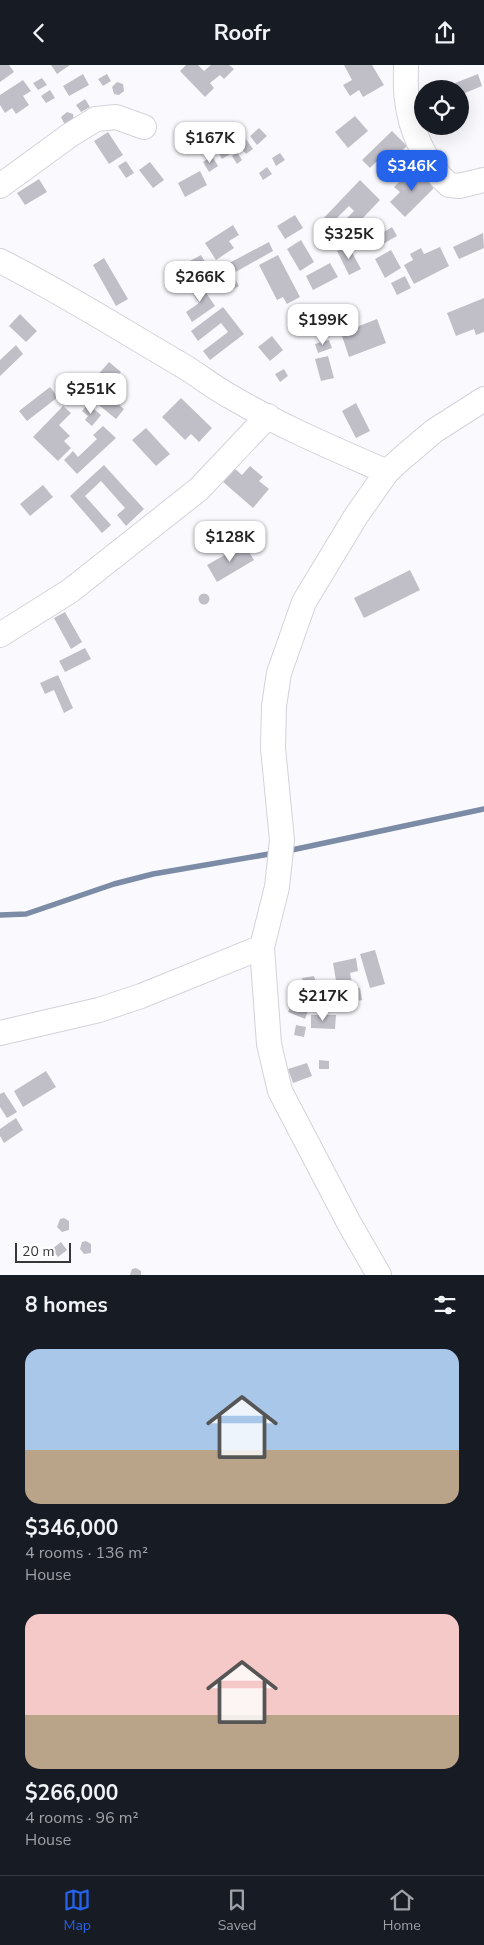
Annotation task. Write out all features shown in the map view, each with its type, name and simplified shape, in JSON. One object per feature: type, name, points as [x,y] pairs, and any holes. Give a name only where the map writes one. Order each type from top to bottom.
[{"type":"street","points":[[406,65],[407,101],[416,134],[428,161],[449,185],[459,187],[484,180]]},
{"type":"street","points":[[0,186],[70,135],[96,119],[116,117],[144,127]]},
{"type":"street","points":[[0,261],[101,316],[233,399],[307,438],[387,472]]},
{"type":"street","points":[[379,1275],[345,1216],[280,1091],[269,1045],[262,947],[277,887],[282,852],[281,811],[273,748],[274,706],[279,673],[304,602],[331,554],[387,472],[434,431],[484,399]]},
{"type":"street","points":[[0,635],[70,591],[199,489],[268,416]]},
{"type":"street","points":[[0,1033],[100,1010],[141,996],[262,947]]},
{"type":"building","points":[[0,65],[9,65],[14,72],[0,82]]},
{"type":"building","points":[[51,65],[70,65],[57,74]]},
{"type":"building","points":[[186,65],[198,65],[204,71],[211,65],[229,65],[234,69],[224,79],[220,75],[210,83],[214,88],[205,97],[180,71]]},
{"type":"building","points":[[344,65],[372,65],[384,85],[363,97],[359,90],[350,96],[343,85],[352,80]]},
{"type":"building","points":[[83,74],[89,85],[69,96],[63,86]]},
{"type":"building","points":[[107,74],[111,81],[103,86],[98,79]]},
{"type":"building","points":[[478,74],[482,86],[469,91],[469,80],[463,80]]},
{"type":"building","points":[[42,78],[47,85],[38,90],[33,83]]},
{"type":"building","points":[[23,80],[31,91],[23,96],[29,105],[16,114],[12,108],[5,113],[0,105],[0,95]]},
{"type":"building","points":[[117,82],[123,84],[124,91],[119,95],[114,94],[112,87]]},
{"type":"building","points":[[50,90],[55,98],[46,103],[41,96]]},
{"type":"building","points":[[85,99],[90,107],[81,112],[76,105]]},
{"type":"building","points":[[67,112],[73,114],[74,121],[69,125],[64,123],[61,117]]},
{"type":"building","points":[[355,116],[368,131],[348,148],[335,132]]},
{"type":"building","points":[[259,128],[267,136],[257,145],[250,136]]},
{"type":"building","points":[[392,131],[407,146],[395,157],[388,150],[370,168],[362,160]]},
{"type":"building","points":[[108,132],[123,155],[109,164],[94,141]]},
{"type":"building","points":[[243,135],[253,149],[246,154],[235,141]]},
{"type":"building","points":[[228,141],[235,151],[222,159],[216,149]]},
{"type":"building","points":[[237,152],[242,160],[237,164],[232,156]]},
{"type":"building","points":[[280,153],[285,160],[276,166],[272,158]]},
{"type":"building","points":[[212,156],[218,166],[209,172],[203,162]]},
{"type":"building","points":[[126,161],[134,173],[126,178],[118,166]]},
{"type":"building","points":[[150,162],[164,180],[153,188],[139,170]]},
{"type":"building","points":[[267,167],[272,174],[263,180],[259,173]]},
{"type":"building","points":[[420,168],[433,181],[433,189],[405,217],[390,202],[400,192],[394,187],[404,177],[409,180]]},
{"type":"building","points":[[200,171],[207,185],[185,197],[178,183]]},
{"type":"building","points":[[39,179],[47,192],[25,205],[17,193]]},
{"type":"building","points":[[360,180],[380,200],[345,237],[342,235],[336,241],[318,224]],"holes":[[[349,206],[354,211],[336,229],[331,224]]]},
{"type":"building","points":[[295,215],[303,228],[285,239],[277,226]]},
{"type":"building","points":[[233,225],[239,235],[229,241],[234,248],[216,260],[205,243]]},
{"type":"building","points":[[392,227],[397,236],[372,250],[367,242]]},
{"type":"building","points":[[483,233],[484,248],[459,259],[453,247]]},
{"type":"building","points":[[301,240],[314,262],[300,271],[287,249]]},
{"type":"building","points":[[269,242],[273,251],[232,274],[239,286],[228,292],[216,270]]},
{"type":"building","points":[[348,245],[361,269],[349,275],[337,251]]},
{"type":"building","points":[[440,247],[449,266],[414,284],[404,265],[413,260],[410,254],[421,248],[424,254]]},
{"type":"building","points":[[391,250],[401,268],[385,278],[375,259]]},
{"type":"building","points":[[201,255],[207,265],[194,272],[188,262]]},
{"type":"building","points":[[278,255],[300,297],[287,304],[283,297],[277,300],[259,265]]},
{"type":"building","points":[[104,258],[128,299],[116,306],[93,265]]},
{"type":"building","points":[[330,263],[338,277],[313,290],[306,276]]},
{"type":"building","points":[[405,276],[411,288],[397,295],[391,283]]},
{"type":"building","points":[[199,282],[215,306],[192,322],[186,312],[199,303],[190,288]]},
{"type":"building","points":[[484,298],[484,332],[476,335],[474,329],[456,336],[447,313]]},
{"type":"building","points":[[223,307],[244,334],[210,360],[203,351],[228,332],[221,323],[198,341],[191,331]]},
{"type":"building","points":[[20,314],[37,331],[26,342],[9,326]]},
{"type":"building","points":[[377,319],[386,343],[349,357],[341,333]]},
{"type":"building","points":[[272,336],[283,350],[270,361],[258,347]]},
{"type":"building","points":[[329,340],[332,348],[318,353],[315,344]]},
{"type":"building","points":[[16,345],[23,354],[0,376],[0,360]]},
{"type":"building","points":[[328,356],[334,378],[321,381],[315,359]]},
{"type":"building","points":[[109,362],[121,372],[104,392],[124,409],[116,419],[83,392]]},
{"type":"building","points":[[284,369],[288,376],[280,382],[275,374]]},
{"type":"building","points":[[50,387],[58,397],[27,421],[19,411]]},
{"type":"building","points":[[181,398],[212,428],[199,442],[191,434],[185,440],[162,417]]},
{"type":"building","points":[[356,403],[370,431],[356,438],[342,411]]},
{"type":"building","points":[[88,404],[101,415],[92,426],[85,420],[88,416],[82,411]]},
{"type":"building","points":[[63,406],[71,413],[59,425],[70,436],[64,441],[71,448],[58,461],[33,437]]},
{"type":"building","points":[[103,426],[116,438],[77,474],[64,460],[73,451],[78,457],[97,439],[93,435]]},
{"type":"building","points":[[146,428],[170,454],[156,466],[132,440]]},
{"type":"building","points":[[104,465],[144,509],[126,526],[117,515],[125,508],[101,481],[85,496],[111,525],[102,533],[70,496]]},
{"type":"building","points":[[250,466],[263,477],[259,481],[269,489],[253,508],[222,481],[234,468],[242,475]]},
{"type":"building","points":[[43,485],[53,497],[30,516],[20,504]]},
{"type":"building","points":[[244,544],[254,560],[217,582],[207,565]]},
{"type":"building","points":[[410,570],[420,590],[364,618],[354,598]]},
{"type":"building","points":[[202,594],[206,594],[209,599],[208,603],[202,604],[199,601],[199,597]]},
{"type":"building","points":[[65,612],[82,642],[71,649],[54,618]]},
{"type":"building","points":[[85,648],[91,659],[65,672],[59,661]]},
{"type":"building","points":[[58,675],[73,708],[64,713],[54,690],[45,694],[40,683]]},
{"type":"building","points":[[375,950],[385,984],[370,988],[360,954]]},
{"type":"building","points":[[356,958],[358,971],[350,973],[352,983],[337,986],[333,963]]},
{"type":"building","points":[[314,976],[317,986],[305,989],[302,978]]},
{"type":"building","points":[[360,988],[362,1000],[344,1004],[342,991]]},
{"type":"building","points":[[295,997],[311,1003],[305,1019],[288,1012]]},
{"type":"building","points":[[311,1015],[336,1015],[335,1029],[311,1028]]},
{"type":"building","points":[[296,1025],[306,1027],[304,1037],[294,1035]]},
{"type":"building","points":[[319,1060],[329,1061],[329,1069],[319,1069]]},
{"type":"building","points":[[307,1063],[312,1076],[293,1083],[288,1069]]},
{"type":"building","points":[[46,1071],[56,1087],[23,1107],[14,1091]]},
{"type":"building","points":[[4,1092],[17,1112],[7,1118],[0,1107],[0,1094]]},
{"type":"building","points":[[16,1118],[23,1130],[4,1143],[0,1136],[0,1129]]},
{"type":"building","points":[[64,1218],[69,1221],[69,1230],[62,1232],[57,1227],[60,1219]]},
{"type":"building","points":[[86,1241],[91,1244],[91,1253],[84,1254],[80,1249],[82,1242]]},
{"type":"building","points":[[61,1242],[67,1250],[58,1257],[52,1249]]},
{"type":"building","points":[[136,1268],[141,1271],[141,1275],[130,1275],[132,1269]]},
{"type":"waterway","points":[[287,851],[484,809]]},
{"type":"waterway","points":[[0,915],[26,914],[114,884],[153,874],[275,853]]}]
